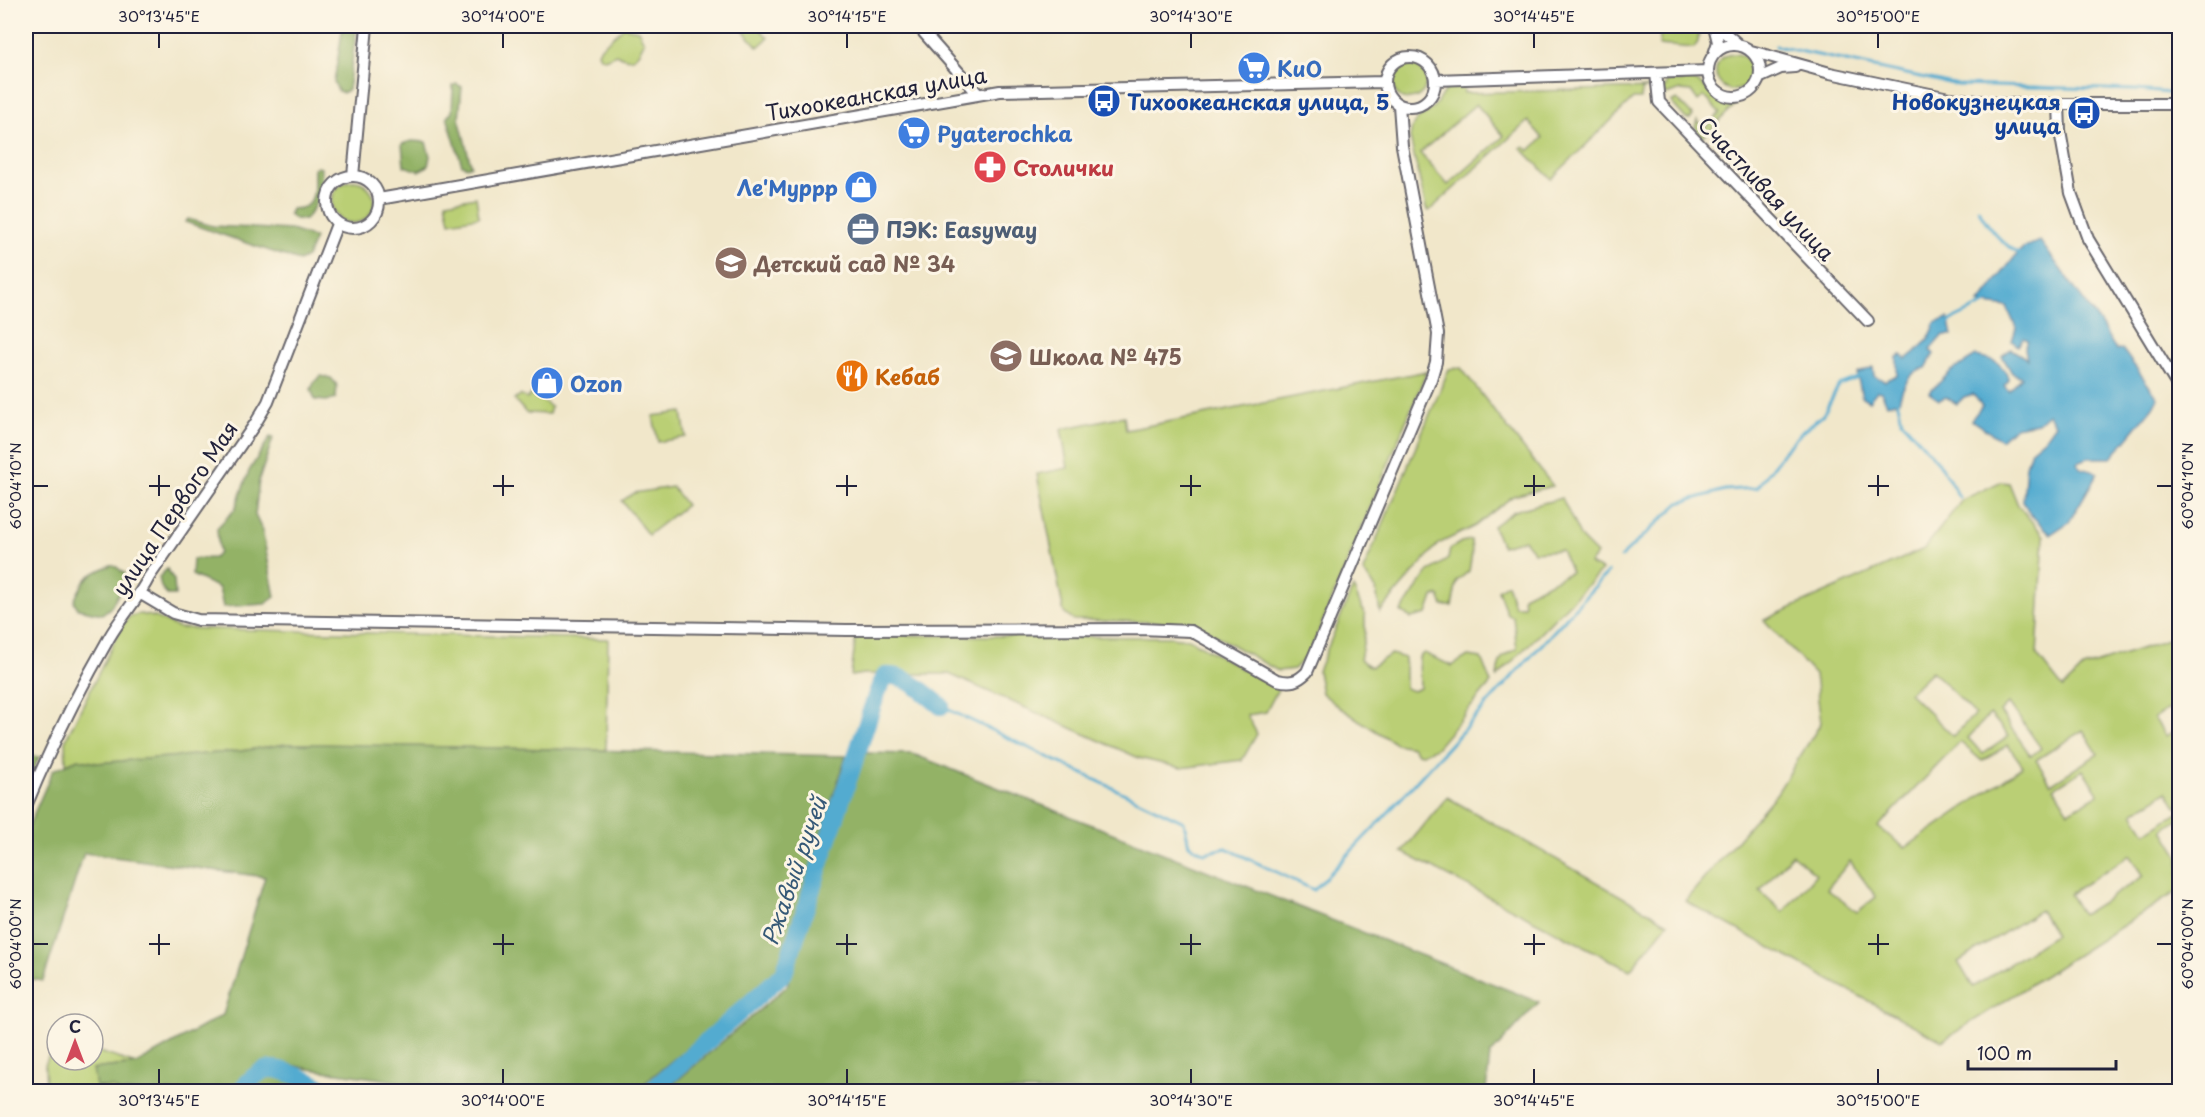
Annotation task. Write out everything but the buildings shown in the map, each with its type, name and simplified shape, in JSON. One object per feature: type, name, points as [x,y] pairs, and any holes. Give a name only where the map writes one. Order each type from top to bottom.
[{"type":"street","points":[[353,176],[367,26]]},
{"type":"street","points":[[918,26],[978,94]]},
{"type":"street","points":[[1716,26],[1739,45],[1751,51],[1802,66],[1949,98],[2004,104],[2180,104]]},
{"type":"street","points":[[1716,26],[1718,42],[1708,64],[1713,87],[1729,97],[1742,96],[1753,89],[1759,78],[1759,63],[1751,51]]},
{"type":"street","points":[[1714,54],[1728,45],[1739,45]]},
{"type":"street","points":[[1410,57],[1427,64],[1435,80],[1429,99],[1421,105],[1410,108],[1399,105],[1388,96],[1384,82],[1386,73],[1392,64],[1410,57]]},
{"type":"street","points":[[1759,78],[1781,68],[1802,66]]},
{"type":"street","points":[[1435,80],[1708,71]]},
{"type":"street","name":"Счастливая улица","points":[[1656,73],[1659,102],[1868,321]]},
{"type":"street","name":"Тихоокеанская улица","points":[[379,199],[978,94],[1065,88],[1384,82]]},
{"type":"street","points":[[2059,104],[2071,193],[2088,239],[2180,390]]},
{"type":"street","points":[[141,594],[173,613],[198,620],[848,630],[1140,629],[1191,631],[1277,680],[1298,681],[1307,672],[1431,379],[1436,362],[1438,334],[1402,146],[1399,105]]},
{"type":"street","points":[[353,176],[362,177],[370,182],[379,199],[379,209],[374,219],[357,229],[337,224],[327,211],[327,194],[337,181],[353,176]]},
{"type":"street","name":"улица Первого Мая","points":[[26,806],[47,754],[89,672],[118,623],[141,594],[149,577],[268,402],[337,224]]},
{"type":"green space","points":[[343,26],[357,26],[348,90],[343,93],[338,91],[334,82]]},
{"type":"green space","points":[[739,26],[758,26],[768,38],[758,47]]},
{"type":"green space","points":[[1665,26],[1691,26],[1699,32],[1698,42],[1694,48],[1659,45],[1661,29]]},
{"type":"green space","points":[[624,27],[638,30],[644,42],[636,56],[630,59],[616,54],[605,59],[600,57],[598,53],[601,47]]},
{"type":"green space","points":[[1734,54],[1746,60],[1752,72],[1746,84],[1734,90],[1722,84],[1716,72],[1722,60]]},
{"type":"green space","points":[[1409,65],[1421,70],[1426,82],[1421,94],[1409,99],[1397,94],[1392,82],[1397,70]]},
{"type":"green space","points":[[1683,79],[1698,83],[1722,100],[1737,103],[1703,137],[1695,127],[1697,120],[1705,128],[1720,113],[1704,96],[1698,101],[1691,91],[1681,90],[1666,95],[1661,88],[1666,87],[1666,81],[1683,81]]},
{"type":"green space","points":[[456,84],[462,87],[459,118],[471,165],[467,167],[462,165],[447,117],[452,112],[453,86]]},
{"type":"green space","points":[[1450,86],[1463,86],[1464,93],[1655,88],[1642,89],[1641,99],[1633,99],[1551,179],[1521,148],[1524,146],[1529,151],[1543,138],[1528,121],[1429,211],[1426,208],[1410,138],[1411,131],[1416,121],[1435,105]],"holes":[[[1476,104],[1504,136],[1448,185],[1420,153]]]},
{"type":"green space","points":[[1677,99],[1693,116],[1690,119],[1686,119],[1671,102]]},
{"type":"green space","points":[[411,141],[426,142],[430,156],[428,166],[419,171],[404,166],[402,144]]},
{"type":"green space","points":[[314,168],[321,168],[322,183],[317,202],[305,220],[295,219],[289,215],[291,209],[301,208],[310,202]]},
{"type":"green space","points":[[353,181],[368,187],[374,202],[368,217],[353,223],[338,217],[332,202],[338,187]]},
{"type":"green space","points":[[476,197],[479,217],[450,222],[446,202]]},
{"type":"green space","points":[[188,219],[213,226],[291,230],[315,238],[307,257],[299,261],[185,222]]},
{"type":"green space","points":[[1461,368],[1553,486],[1513,496],[1475,526],[1438,544],[1380,612],[1376,589],[1363,571],[1449,369]]},
{"type":"green space","points":[[1427,371],[1309,654],[1294,669],[1278,671],[1194,623],[1073,620],[1064,613],[1037,474],[1068,468],[1061,429],[1124,416],[1126,430]]},
{"type":"green space","points":[[321,376],[331,378],[337,385],[336,398],[327,401],[315,400],[311,389]]},
{"type":"green space","points":[[532,393],[551,407],[549,414],[526,413],[514,399],[521,395],[527,399]]},
{"type":"green space","points":[[682,412],[686,437],[658,442],[653,416]]},
{"type":"green space","points":[[270,437],[273,438],[259,480],[255,515],[262,530],[275,597],[265,604],[223,607],[219,588],[192,575],[193,559],[214,558],[219,553],[217,528],[235,509],[249,471]]},
{"type":"green space","points":[[2000,482],[2009,483],[2018,505],[2044,536],[2037,655],[2063,688],[2083,668],[2179,636],[2179,712],[2174,705],[2154,718],[2166,736],[2179,727],[2179,811],[2167,791],[2133,813],[2146,833],[2179,812],[2179,819],[2163,830],[2179,856],[2179,890],[1942,1041],[1685,901],[1777,793],[1821,723],[1815,675],[1764,620],[1924,549],[1962,500]],"holes":[[[1932,671],[1975,714],[1953,736],[1909,693]],[[2009,703],[2041,748],[2031,756],[2000,712]],[[1990,714],[2009,736],[1983,754],[1968,738]],[[2083,730],[2098,754],[2051,784],[2036,760]],[[1960,742],[1982,761],[2008,745],[2023,766],[1905,848],[1878,827]],[[2083,770],[2099,794],[2069,812],[2054,788]],[[1792,854],[1816,874],[1783,912],[1760,891]],[[2130,855],[2144,876],[2082,915],[2069,894]],[[1850,861],[1876,897],[1857,912],[1827,889]],[[2040,910],[2055,935],[1973,987],[1958,962]]]},
{"type":"green space","points":[[672,487],[686,505],[648,535],[622,501],[634,493]]},
{"type":"green space","points":[[1562,498],[1581,538],[1597,554],[1589,564],[1602,570],[1497,677],[1501,659],[1517,649],[1513,617],[1507,614],[1498,590],[1507,584],[1514,606],[1524,606],[1523,596],[1571,572],[1561,550],[1534,552],[1524,540],[1502,546],[1493,526],[1514,511]]},
{"type":"green space","points":[[1471,540],[1472,553],[1469,571],[1457,581],[1452,606],[1443,606],[1439,595],[1433,597],[1427,614],[1411,618],[1401,612],[1427,573],[1448,559],[1450,549],[1461,542]]},
{"type":"green space","points":[[111,565],[129,577],[110,608],[102,614],[78,609],[74,601],[84,582],[91,575]]},
{"type":"green space","points":[[167,569],[174,580],[175,595],[167,595],[161,587],[159,577]]},
{"type":"green space","points":[[1353,587],[1365,616],[1365,633],[1360,660],[1371,667],[1391,654],[1405,658],[1405,688],[1413,691],[1420,688],[1419,657],[1424,653],[1452,666],[1468,656],[1481,658],[1491,683],[1436,748],[1422,754],[1417,753],[1413,747],[1396,744],[1340,708],[1322,693],[1318,671]]},
{"type":"green space","points":[[140,614],[155,617],[179,628],[608,639],[606,750],[286,744],[241,751],[97,763],[78,759],[66,764],[65,741],[123,624],[130,616]]},
{"type":"green space","points":[[856,635],[1189,639],[1278,689],[1266,712],[1247,715],[1257,734],[1242,760],[1181,768],[1139,758],[949,674],[851,676]]},
{"type":"green space","points":[[286,744],[323,744],[846,756],[778,968],[750,996],[635,1091],[468,1091],[309,1069],[275,1061],[256,1067],[230,1091],[120,1092],[113,1087],[96,1087],[94,1072],[105,1072],[105,1068],[136,1064],[223,1015],[265,877],[84,853],[43,981],[26,978],[26,832],[53,770],[78,759],[97,763],[241,751]]},
{"type":"green space","points":[[864,753],[913,754],[1539,1002],[1490,1055],[1486,1091],[665,1091],[787,986]]},
{"type":"green space","points":[[26,755],[39,757],[26,787]]},
{"type":"green space","points":[[1447,797],[1668,923],[1630,970],[1402,852]]},
{"type":"green space","points":[[105,1054],[136,1064],[105,1068]]},
{"type":"green space","points":[[45,1072],[97,1072],[120,1092],[46,1091]]},
{"type":"green space","points":[[274,1074],[316,1091],[248,1091],[260,1080]]},
{"type":"water","points":[[2040,241],[2100,323],[2116,350],[2123,350],[2158,398],[2111,458],[2088,458],[2078,462],[2080,468],[2098,473],[2069,522],[2051,534],[2030,514],[2023,501],[2026,466],[2031,450],[2045,438],[2055,424],[2048,414],[2038,423],[2015,427],[2001,440],[1971,420],[1982,406],[1973,394],[1964,397],[1957,404],[1946,397],[1939,400],[1929,393],[1951,371],[1976,356],[1993,360],[2000,365],[2009,380],[2004,386],[2009,391],[2022,377],[2012,373],[2002,356],[2011,349],[2027,359],[2025,348],[2028,340],[2023,338],[2018,346],[2012,341],[2016,328],[2007,307],[1979,303],[2017,254],[2023,248]]},
{"type":"water","points":[[1948,318],[1952,335],[1943,335],[1930,350],[1934,354],[1926,368],[1911,376],[1899,401],[1887,404],[1881,392],[1877,391],[1869,401],[1862,397],[1857,374],[1873,367],[1874,376],[1885,381],[1897,375],[1897,357],[1902,355],[1906,359],[1928,339],[1935,323]]},
{"type":"waterway","points":[[1776,46],[1958,85],[2137,90],[2180,94]]},
{"type":"waterway","points":[[1978,209],[1996,235],[2021,255]]},
{"type":"waterway","points":[[1948,324],[1987,303]]},
{"type":"waterway","points":[[1621,557],[1679,503],[1725,490],[1757,488],[1785,450],[1823,415],[1839,385],[1860,377]]},
{"type":"waterway","points":[[1897,399],[1902,421],[1939,463],[1959,497]]},
{"type":"waterway","points":[[941,706],[1184,822],[1189,845],[1205,853],[1226,848],[1314,890],[1608,572]]},
{"type":"waterway","name":"Ржавый ручей","points":[[650,1092],[784,973],[877,693],[885,676],[908,681],[941,706]]},
{"type":"waterway","name":"Ржавый ручей","points":[[239,1092],[257,1074],[272,1069],[289,1072],[331,1092]]},
{"type":"place","name":"КиО","points":[[1254,68]]},
{"type":"place","name":"Тихоокеанская улица, 5","points":[[1104,101]]},
{"type":"place","name":"Новокузнецкая улица","points":[[2084,113]]},
{"type":"place","name":"Pyaterochka","points":[[914,133]]},
{"type":"place","name":"Столички","points":[[990,167]]},
{"type":"place","name":"Ле'Муррр","points":[[861,187]]},
{"type":"place","name":"ПЭК: Easyway","points":[[863,229]]},
{"type":"place","name":"Детский сад № 34","points":[[731,263]]},
{"type":"place","name":"Школа № 475","points":[[1006,356]]},
{"type":"place","name":"Кебаб","points":[[852,376]]},
{"type":"place","name":"Ozon","points":[[547,383]]}]
